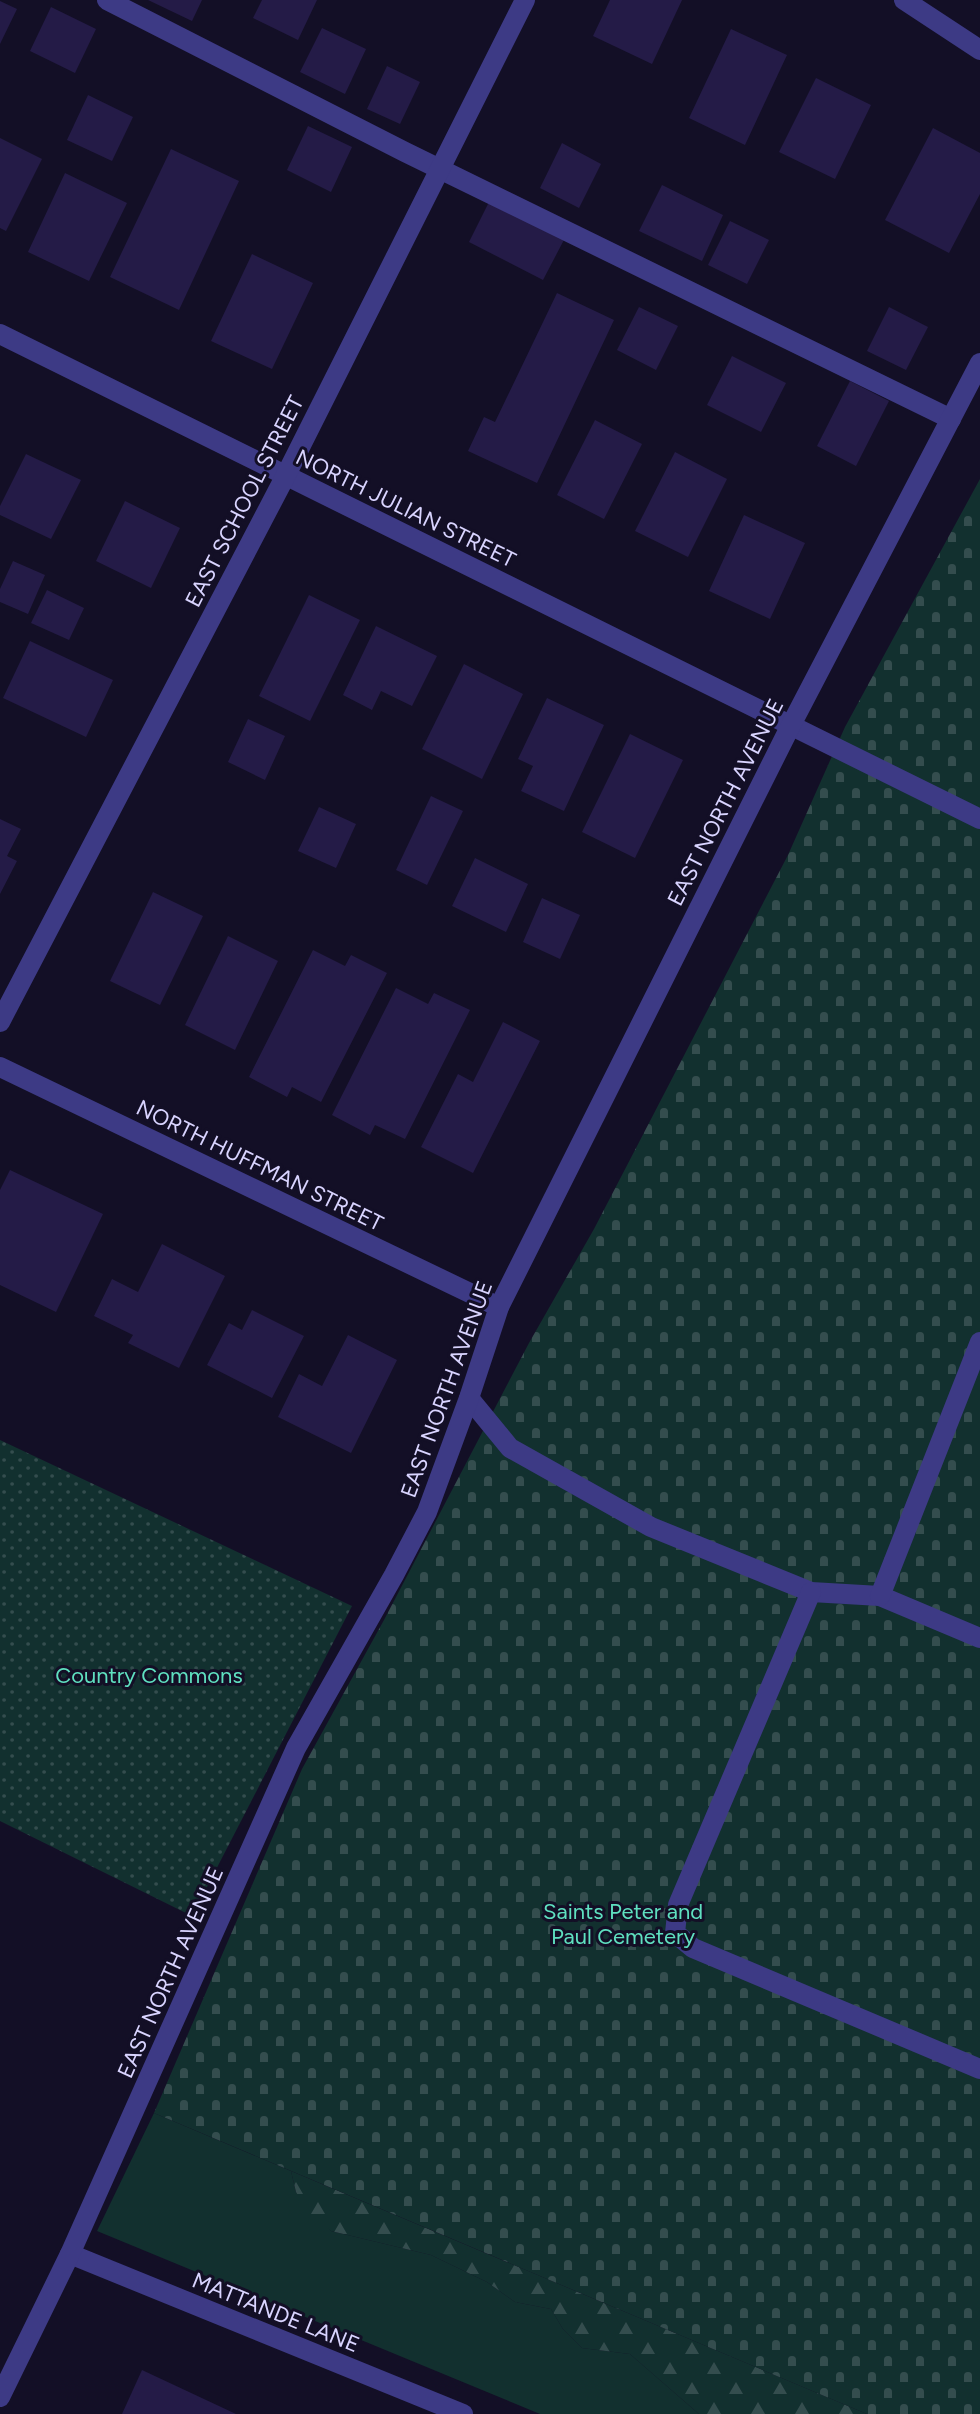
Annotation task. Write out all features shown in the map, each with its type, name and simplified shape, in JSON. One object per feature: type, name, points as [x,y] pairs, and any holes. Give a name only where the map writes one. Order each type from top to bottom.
[{"type":"street","points":[[107,0],[441,170],[951,419]]},
{"type":"street","name":"EAST SCHOOL STREET","points":[[0,1022],[286,475],[525,0]]},
{"type":"street","points":[[904,0],[980,50]]},
{"type":"street","name":"NORTH JULIAN STREET","points":[[0,334],[980,819]]},
{"type":"street","name":"EAST NORTH AVENUE","points":[[0,2397],[70,2254],[296,1748],[427,1512],[499,1307],[791,725],[980,363]]},
{"type":"street","name":"NORTH HUFFMAN STREET","points":[[0,1067],[499,1307]]},
{"type":"street","points":[[880,1596],[980,1342]]},
{"type":"street","points":[[469,1398],[510,1448],[651,1527],[811,1592],[880,1596],[980,1638]]},
{"type":"street","points":[[811,1592],[678,1905],[675,1933],[693,1948],[980,2069]]},
{"type":"street","name":"MATTANDE LANE","points":[[70,2254],[463,2414]]},
{"type":"green space","name":"Saints Peter and Paul Cemetery","points":[[980,479],[980,2414],[867,2414],[154,2113],[302,1769],[529,1343],[594,1229],[788,855],[845,727]]},
{"type":"green space","name":"Country Commons","points":[[0,1440],[352,1606],[192,1916],[0,1821]]},
{"type":"green space","points":[[154,2113],[291,2171],[296,2192],[331,2231],[431,2255],[487,2282],[515,2302],[551,2309],[563,2329],[582,2348],[630,2354],[699,2414],[540,2414],[97,2231]]},
{"type":"green space","points":[[291,2171],[867,2414],[699,2414],[630,2354],[582,2348],[563,2329],[551,2309],[515,2302],[487,2282],[431,2255],[331,2231],[308,2212],[296,2192]]},
{"type":"building","points":[[148,0],[202,0],[192,21]]},
{"type":"building","points":[[262,0],[317,0],[298,40],[253,18]]},
{"type":"building","points":[[610,0],[682,0],[652,64],[593,36]]},
{"type":"building","points":[[0,1],[17,9],[0,44]]},
{"type":"building","points":[[51,7],[96,29],[75,73],[30,51]]},
{"type":"building","points":[[322,28],[366,49],[345,94],[300,72]]},
{"type":"building","points":[[731,29],[787,55],[745,145],[689,118]]},
{"type":"building","points":[[387,66],[420,82],[400,124],[367,109]]},
{"type":"building","points":[[816,78],[871,105],[835,179],[779,152]]},
{"type":"building","points":[[88,95],[133,117],[112,161],[67,140]]},
{"type":"building","points":[[308,126],[352,147],[331,192],[287,170]]},
{"type":"building","points":[[933,128],[980,153],[980,194],[949,253],[885,220]]},
{"type":"building","points":[[0,138],[42,159],[6,231],[0,228]]},
{"type":"building","points":[[562,143],[601,164],[579,208],[540,188]]},
{"type":"building","points":[[171,149],[239,181],[179,310],[110,277]]},
{"type":"building","points":[[65,173],[127,203],[89,281],[28,252]]},
{"type":"building","points":[[662,185],[723,215],[702,261],[639,231]]},
{"type":"building","points":[[491,198],[566,236],[543,280],[469,242]]},
{"type":"building","points":[[730,221],[769,240],[747,284],[708,265]]},
{"type":"building","points":[[252,254],[313,283],[272,369],[211,341]]},
{"type":"building","points":[[557,293],[614,320],[537,483],[468,451],[484,417],[495,422]]},
{"type":"building","points":[[639,307],[678,326],[656,370],[617,350]]},
{"type":"building","points":[[889,307],[928,327],[906,370],[867,351]]},
{"type":"building","points":[[732,356],[786,383],[761,432],[707,405]]},
{"type":"building","points":[[850,381],[889,401],[856,466],[817,446]]},
{"type":"building","points":[[595,420],[642,444],[604,519],[557,495]]},
{"type":"building","points":[[675,452],[727,479],[688,557],[635,531]]},
{"type":"building","points":[[26,454],[81,480],[51,539],[0,515],[0,506]]},
{"type":"building","points":[[125,501],[180,528],[151,588],[96,561]]},
{"type":"building","points":[[744,515],[805,543],[770,619],[709,591]]},
{"type":"building","points":[[13,561],[45,575],[28,614],[0,602],[0,589]]},
{"type":"building","points":[[47,590],[84,608],[69,640],[31,623]]},
{"type":"building","points":[[309,595],[360,620],[310,721],[259,696]]},
{"type":"building","points":[[376,626],[437,656],[412,706],[381,691],[372,710],[343,695]]},
{"type":"building","points":[[30,641],[113,680],[86,737],[3,698]]},
{"type":"building","points":[[464,664],[523,694],[482,779],[422,749]]},
{"type":"building","points":[[547,698],[604,725],[564,811],[521,791],[533,766],[518,759]]},
{"type":"building","points":[[248,719],[285,736],[265,780],[228,762]]},
{"type":"building","points":[[630,734],[683,760],[635,858],[582,832]]},
{"type":"building","points":[[431,796],[463,811],[427,885],[396,870]]},
{"type":"building","points":[[319,807],[356,824],[336,868],[298,851]]},
{"type":"building","points":[[0,819],[21,829],[7,856],[17,861],[0,894]]},
{"type":"building","points":[[475,858],[528,884],[506,932],[452,906]]},
{"type":"building","points":[[153,892],[203,916],[160,1005],[110,981]]},
{"type":"building","points":[[542,898],[580,915],[560,959],[523,942]]},
{"type":"building","points":[[228,936],[278,961],[235,1050],[185,1025]]},
{"type":"building","points":[[313,950],[345,966],[351,955],[387,973],[321,1102],[292,1087],[287,1097],[249,1077]]},
{"type":"building","points":[[396,988],[428,1004],[434,993],[470,1010],[405,1139],[375,1125],[370,1135],[332,1115]]},
{"type":"building","points":[[503,1022],[540,1041],[473,1173],[421,1147],[458,1074],[473,1082]]},
{"type":"building","points":[[10,1170],[103,1214],[56,1312],[0,1285],[0,1190]]},
{"type":"building","points":[[162,1244],[225,1276],[179,1368],[128,1343],[133,1335],[94,1316],[112,1279],[138,1292]]},
{"type":"building","points":[[252,1310],[304,1336],[272,1398],[207,1365],[229,1323],[242,1330]]},
{"type":"building","points":[[348,1335],[397,1360],[351,1453],[278,1417],[299,1374],[322,1386]]},
{"type":"building","points":[[142,2370],[236,2414],[122,2414]]}]
